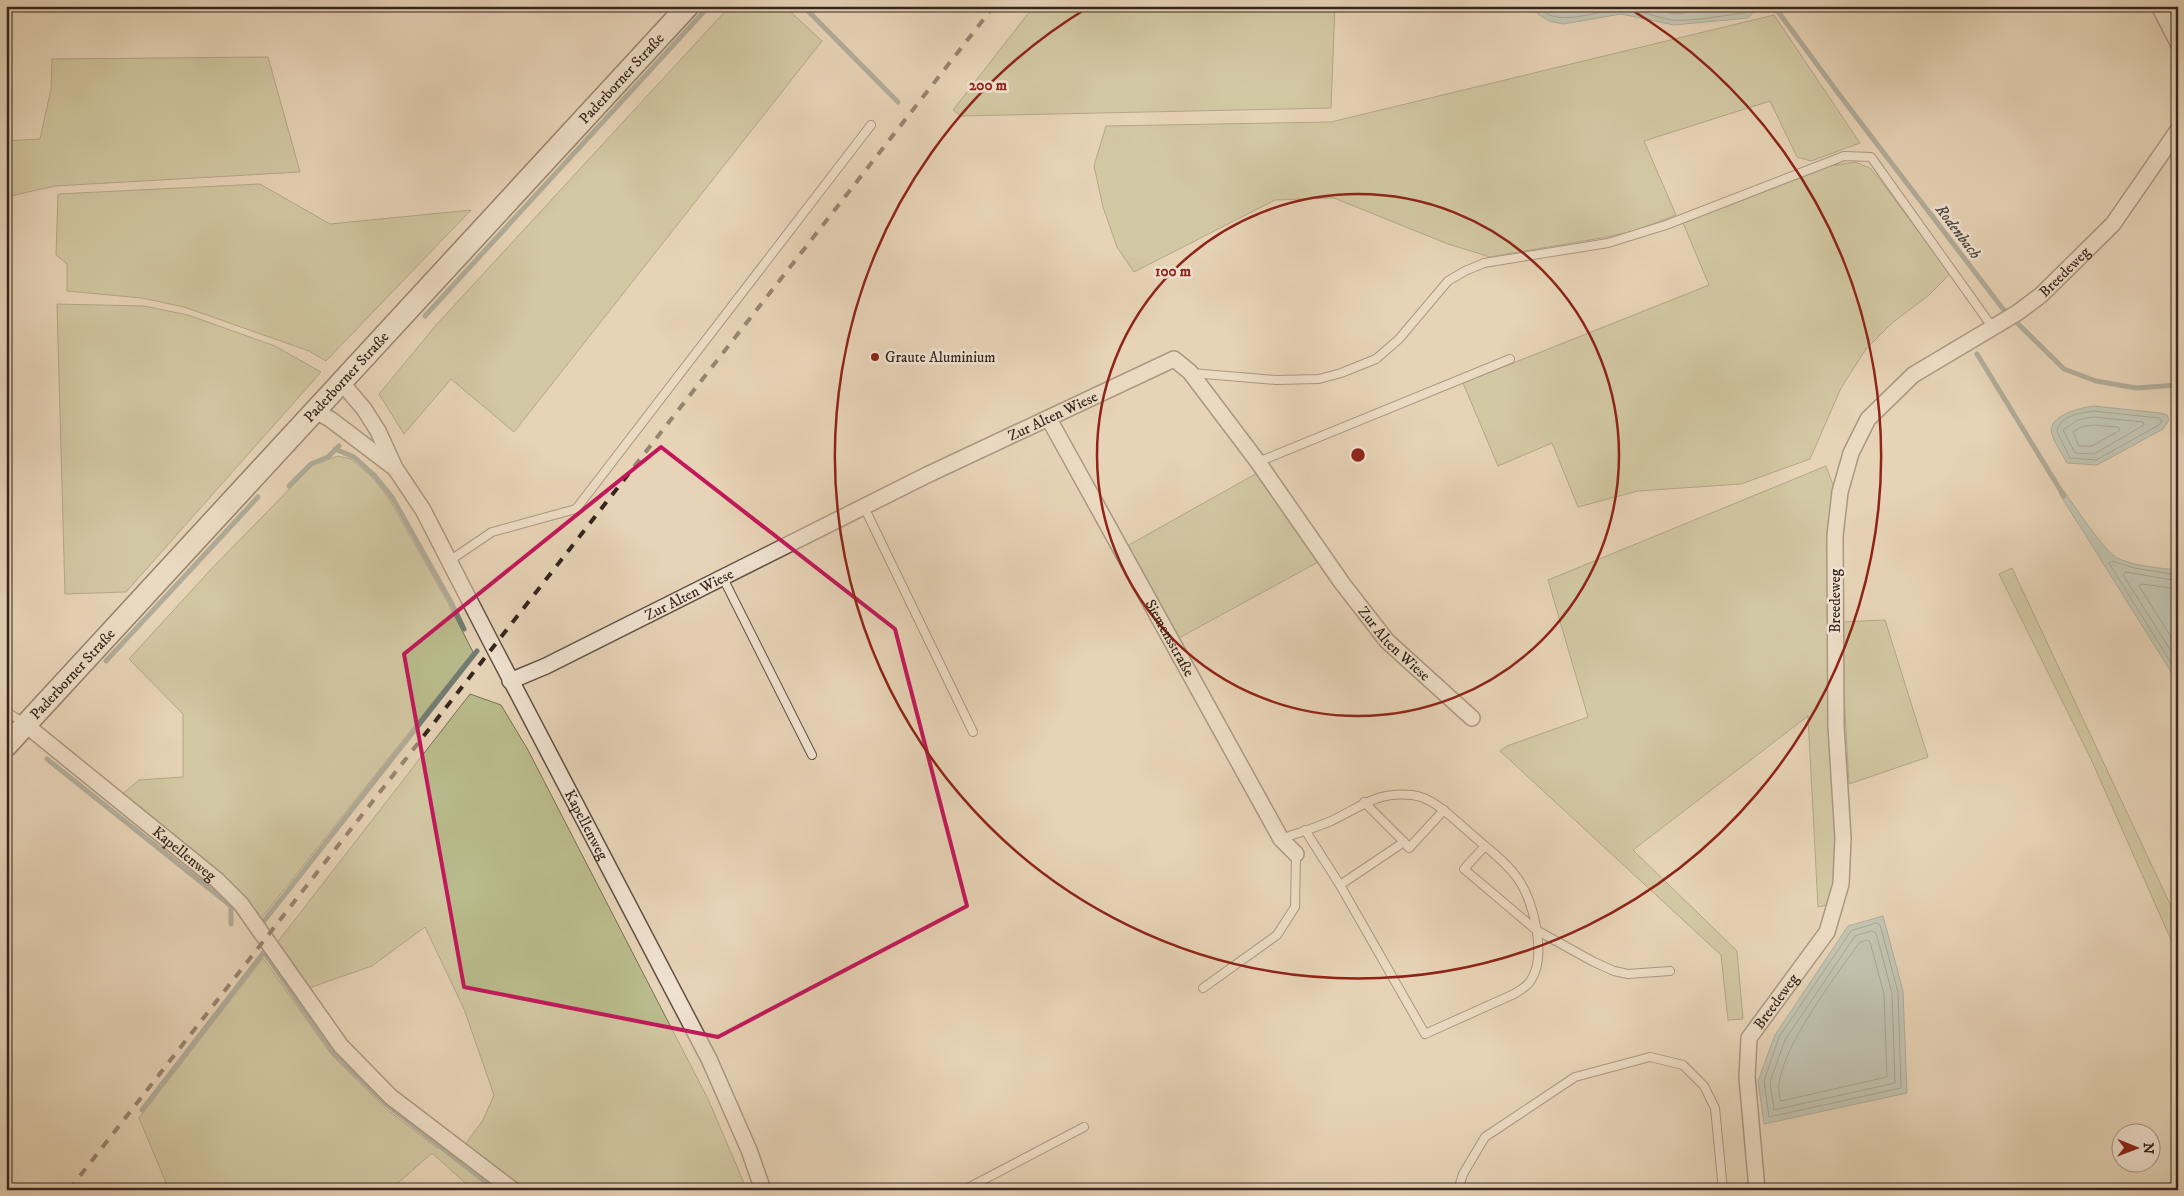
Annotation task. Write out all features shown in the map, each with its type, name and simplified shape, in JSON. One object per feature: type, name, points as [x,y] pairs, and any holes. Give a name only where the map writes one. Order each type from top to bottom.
[{"type":"main road","name":"Paderborner Straße","points":[[6,746],[688,6]]},
{"type":"street","points":[[2160,6],[2178,43]]},
{"type":"street","name":"Breedeweg","points":[[1757,1190],[1746,1077],[1749,1038],[1827,932],[1841,884],[1843,838],[1836,726],[1835,536],[1840,492],[1851,453],[1868,419],[1913,375],[2017,313],[2041,295],[2114,224],[2178,130]]},
{"type":"street","name":"Zur Alten Wiese","points":[[510,681],[546,666],[927,475],[1174,359],[1190,372],[1258,462],[1342,583],[1387,641],[1472,718]]},
{"type":"street","name":"Kapellenweg","points":[[342,383],[364,409],[378,431],[395,468],[422,510],[709,1059],[749,1150],[763,1190]]},
{"type":"street","name":"Kapellenweg","points":[[315,412],[330,419],[395,468]]},
{"type":"street","name":"Siemensstraße","points":[[1049,419],[1281,839],[1296,854]]},
{"type":"street","name":"Kapellenweg","points":[[26,724],[217,880],[242,904],[341,1046],[391,1097],[513,1190]]},
{"type":"lane","points":[[449,561],[492,532],[576,510],[871,125]]},
{"type":"lane","points":[[1190,372],[1276,380],[1319,379],[1341,373],[1376,359],[1399,339],[1448,281],[1465,271],[1484,263],[1608,244],[1666,225],[1844,156],[1871,157],[1996,326]]},
{"type":"lane","points":[[1258,462],[1510,359]]},
{"type":"lane","points":[[864,507],[973,732]]},
{"type":"lane","points":[[723,578],[812,755]]},
{"type":"lane","points":[[6,714],[10,714],[26,724]]},
{"type":"lane","points":[[1281,839],[1305,830],[1331,821],[1364,802],[1386,796],[1414,796],[1432,802],[1444,810],[1503,862],[1519,880],[1529,898],[1536,930],[1538,952],[1537,967],[1527,986],[1514,994],[1425,1034],[1340,885],[1305,830]]},
{"type":"lane","points":[[1364,802],[1410,848],[1444,810]]},
{"type":"lane","points":[[1340,885],[1404,842]]},
{"type":"lane","points":[[1484,846],[1464,870],[1536,930],[1614,971],[1636,974],[1670,971]]},
{"type":"lane","points":[[1203,988],[1277,935],[1295,907],[1296,854]]},
{"type":"lane","points":[[1458,1190],[1463,1174],[1485,1137],[1575,1077],[1650,1057],[1683,1065],[1704,1086],[1715,1108],[1723,1190]]},
{"type":"lane","points":[[964,1190],[1084,1127]]},
{"type":"highlighted area","points":[[661,447],[895,629],[967,906],[718,1037],[464,987],[404,654]]},
{"type":"green space","points":[[730,6],[784,6],[822,41],[514,432],[451,379],[404,434],[379,394],[437,324]]},
{"type":"green space","points":[[1034,6],[1335,6],[1331,108],[961,116],[953,110]]},
{"type":"green space","points":[[1774,15],[1860,143],[1811,161],[1797,157],[1770,101],[1644,141],[1676,215],[1634,231],[1490,257],[1448,244],[1334,198],[1275,200],[1134,272],[1117,247],[1103,207],[1094,166],[1106,126],[1331,122]]},
{"type":"green space","points":[[268,57],[300,172],[55,186],[6,197],[6,141],[40,139],[51,89],[52,59]]},
{"type":"green space","points":[[1855,162],[1870,168],[1950,274],[1929,295],[1892,323],[1866,349],[1841,388],[1810,459],[1741,484],[1638,491],[1578,507],[1552,443],[1498,466],[1463,383],[1709,285],[1683,223],[1830,166]]},
{"type":"green space","points":[[260,184],[330,224],[471,210],[326,361],[309,351],[184,307],[142,298],[67,291],[67,264],[56,255],[58,194]]},
{"type":"green space","points":[[57,304],[144,306],[188,315],[275,346],[321,372],[126,592],[65,594]]},
{"type":"green space","points":[[338,456],[351,459],[371,476],[388,497],[447,601],[473,652],[260,920],[121,795],[139,780],[183,777],[183,714],[129,659],[215,565],[313,465]]},
{"type":"green space","points":[[1826,466],[1833,485],[1827,534],[1828,721],[1835,837],[1835,884],[1831,904],[1818,907],[1808,716],[1633,850],[1737,951],[1743,1019],[1728,1020],[1721,955],[1500,751],[1507,746],[1588,717],[1548,580]]},
{"type":"green space","points":[[1259,472],[1320,561],[1179,638],[1127,546]]},
{"type":"green space","points":[[2012,568],[2178,921],[2178,950],[2176,951],[2091,759],[1999,574]]},
{"type":"green space","points":[[1885,620],[1928,757],[1849,784],[1840,622]]},
{"type":"green space","points":[[470,694],[501,705],[528,750],[708,1099],[747,1190],[473,1190],[432,1153],[390,1190],[169,1190],[139,1118],[263,958],[331,1054],[386,1109],[437,1148],[465,1145],[483,1120],[494,1095],[464,1009],[425,927],[372,966],[306,989],[276,944]]},
{"type":"water","points":[[1536,6],[1758,7],[1748,18],[1674,25],[1621,14],[1563,24],[1549,21],[1538,14]]},
{"type":"water","points":[[2093,406],[2160,413],[2167,415],[2169,420],[2163,429],[2097,465],[2067,463],[2052,434],[2054,422],[2065,414]]},
{"type":"water","points":[[2064,491],[2098,538],[2117,558],[2139,565],[2178,570],[2178,683],[2059,493]]},
{"type":"water","points":[[1883,916],[1903,991],[1907,1093],[1764,1124],[1758,1081],[1775,1035],[1848,926]]},
{"type":"waterway","points":[[425,316],[709,6]]},
{"type":"waterway","points":[[803,6],[898,102]]},
{"type":"waterway","name":"Rodenbach","points":[[1774,6],[2003,309],[2064,369],[2096,381],[2136,388],[2178,385]]},
{"type":"waterway","points":[[1977,354],[2064,496]]},
{"type":"waterway","points":[[289,486],[311,464],[328,457],[339,446]]},
{"type":"waterway","points":[[335,449],[354,457],[374,475],[392,497],[451,602],[464,629]]},
{"type":"waterway","points":[[106,661],[258,497]]},
{"type":"waterway","points":[[264,921],[477,651]]},
{"type":"waterway","points":[[47,759],[231,906],[231,924]]},
{"type":"waterway","points":[[142,1110],[264,952],[332,1051],[386,1104],[496,1190]]},
{"type":"railway","points":[[69,1190],[994,6]]},
{"type":"place","name":"Graute Aluminium","points":[[875,357]]}]
